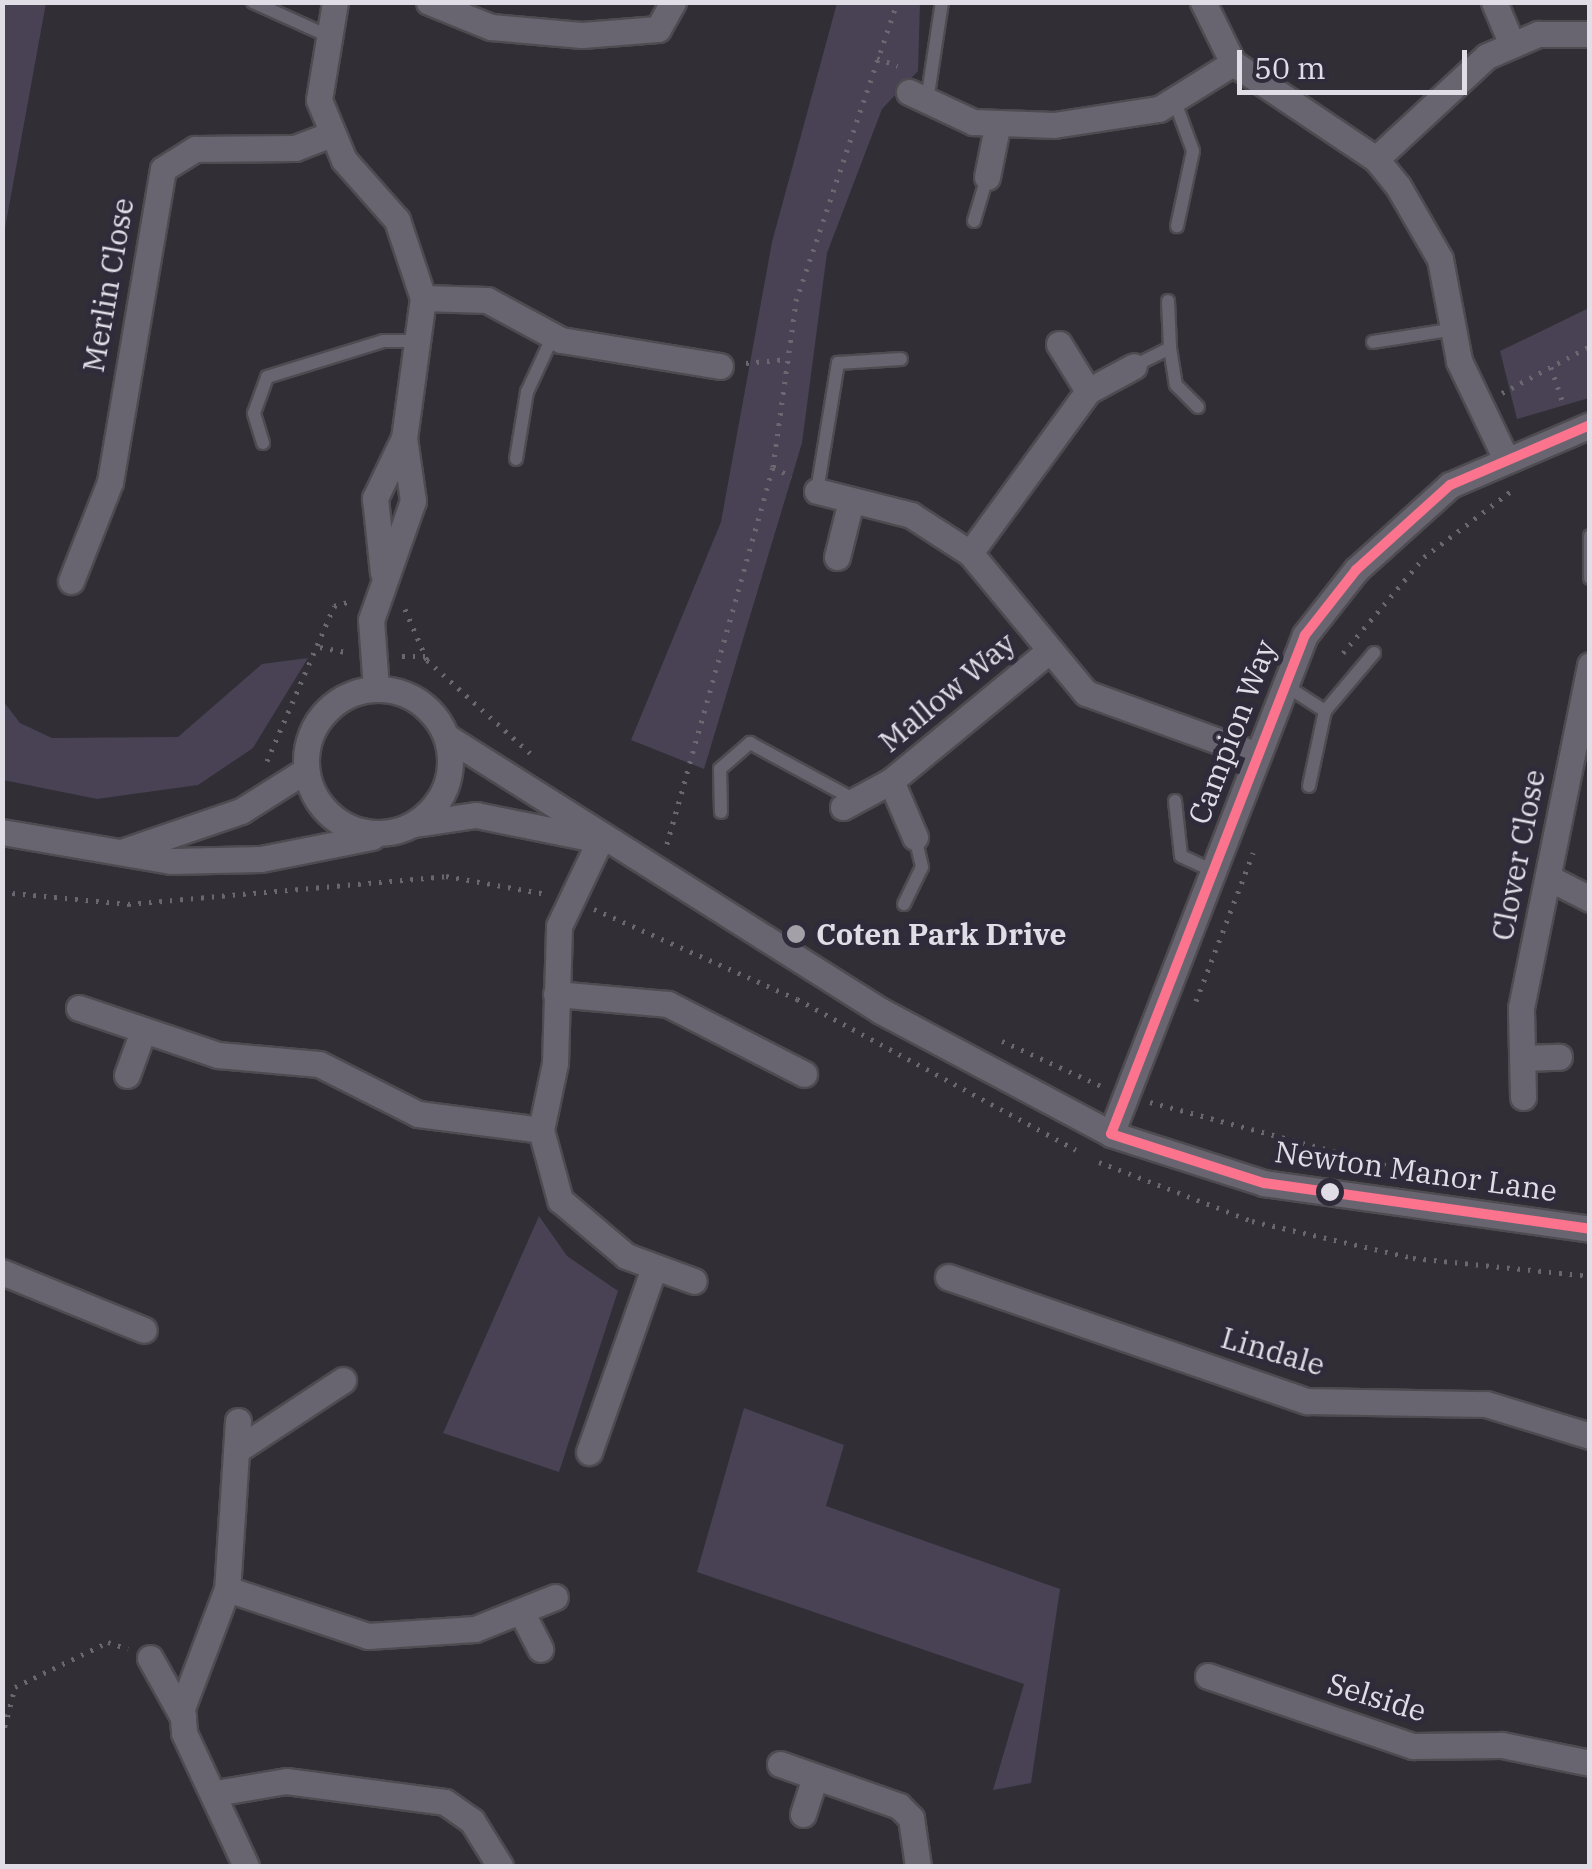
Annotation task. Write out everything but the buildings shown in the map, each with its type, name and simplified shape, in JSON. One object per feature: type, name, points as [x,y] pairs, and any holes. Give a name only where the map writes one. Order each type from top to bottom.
[{"type":"street","points":[[335,2],[324,34],[319,100],[330,134],[396,220],[422,298],[422,341],[404,438],[375,498],[383,573]]},
{"type":"street","points":[[429,2],[490,27],[582,35],[658,28],[673,2]]},
{"type":"street","points":[[1204,2],[1233,63],[1376,159],[1440,259],[1476,404],[1504,458]]},
{"type":"street","points":[[1494,2],[1511,42]]},
{"type":"street","points":[[1376,159],[1432,100],[1511,42],[1590,34]]},
{"type":"street","points":[[918,96],[997,127],[1174,102],[1233,63]]},
{"type":"street","points":[[988,176],[997,127]]},
{"type":"street","name":"Merlin Close","points":[[71,582],[110,482],[163,170],[195,150],[295,148],[330,134]]},
{"type":"street","points":[[422,298],[487,300],[553,336],[720,366]]},
{"type":"street","points":[[1060,344],[1088,391]]},
{"type":"street","points":[[970,553],[1088,391],[1134,366]]},
{"type":"street","name":"Campion Way","points":[[1111,1134],[1281,683],[1305,635],[1404,520],[1504,458],[1578,419]]},
{"type":"street","points":[[376,689],[371,620],[383,573],[413,502],[404,438]]},
{"type":"street","name":"Mallow Way","points":[[818,491],[910,515],[970,553],[1045,654],[1122,712],[1257,755]]},
{"type":"street","points":[[836,557],[851,501]]},
{"type":"street","name":"Mallow Way","points":[[849,804],[891,781],[1045,654]]},
{"type":"street","name":"Clover Close","points":[[1523,1097],[1521,1008],[1552,880],[1590,666]]},
{"type":"street","points":[[2,832],[171,861],[261,859],[387,834],[415,824],[440,801],[451,770],[447,737],[426,708],[376,689],[323,714],[306,770],[241,811],[123,852]]},
{"type":"street","name":"Newton Manor Lane","points":[[447,737],[600,840],[881,1011],[1111,1134],[1264,1183],[1590,1229]]},
{"type":"street","points":[[306,770],[333,818],[387,834]]},
{"type":"street","name":"Mallow Way","points":[[891,781],[915,836]]},
{"type":"street","name":"Newton Manor Lane","points":[[415,824],[476,815],[600,840]]},
{"type":"street","points":[[600,840],[568,898],[541,1130],[560,1200],[626,1256],[694,1281]]},
{"type":"street","points":[[1552,880],[1590,898]]},
{"type":"street","points":[[556,994],[668,1004],[804,1074]]},
{"type":"street","points":[[79,1008],[218,1055],[320,1064],[446,1121],[541,1130]]},
{"type":"street","points":[[127,1075],[143,1031]]},
{"type":"street","points":[[1522,1058],[1560,1057]]},
{"type":"street","points":[[589,1452],[654,1268]]},
{"type":"street","points":[[2,1272],[144,1330]]},
{"type":"street","name":"Lindale","points":[[948,1277],[1308,1401],[1486,1404],[1590,1436]]},
{"type":"street","points":[[237,1450],[342,1380]]},
{"type":"street","points":[[183,1717],[185,1684],[227,1589],[238,1421]]},
{"type":"street","points":[[227,1589],[368,1636],[416,1637],[524,1615],[555,1597]]},
{"type":"street","points":[[524,1615],[540,1649]]},
{"type":"street","points":[[150,1658],[183,1717],[246,1866]]},
{"type":"street","name":"Selside","points":[[1208,1676],[1413,1746],[1502,1745],[1590,1763]]},
{"type":"street","points":[[780,1764],[899,1806],[911,1818],[918,1866]]},
{"type":"street","points":[[803,1814],[815,1777]]},
{"type":"street","points":[[216,1793],[286,1782],[446,1802],[472,1821],[500,1866]]},
{"type":"lane","points":[[253,2],[324,34]]},
{"type":"lane","points":[[918,96],[942,2]]},
{"type":"lane","points":[[1174,102],[1193,152],[1177,226]]},
{"type":"lane","points":[[974,221],[988,176]]},
{"type":"lane","points":[[1168,300],[1176,385],[1198,407]]},
{"type":"lane","points":[[1373,342],[1455,329]]},
{"type":"lane","points":[[516,460],[526,392],[553,336]]},
{"type":"lane","points":[[263,443],[254,413],[267,377],[383,341],[422,341]]},
{"type":"lane","points":[[1134,366],[1170,348]]},
{"type":"lane","points":[[818,491],[838,362],[901,359]]},
{"type":"lane","points":[[1590,536],[1590,578]]},
{"type":"lane","points":[[1309,786],[1325,711],[1374,652]]},
{"type":"lane","points":[[1281,683],[1325,711]]},
{"type":"lane","points":[[721,812],[720,770],[750,743],[849,804]]},
{"type":"lane","points":[[1176,801],[1181,856],[1213,871]]},
{"type":"lane","points":[[904,904],[922,867],[915,836]]},
{"type":"path","points":[[666,847],[773,467],[788,359],[820,218],[897,2]]},
{"type":"path","points":[[1476,404],[1590,346]]},
{"type":"path","points":[[720,366],[788,359]]},
{"type":"path","points":[[1551,367],[1578,419]]},
{"type":"path","points":[[256,770],[269,759],[334,606]]},
{"type":"path","points":[[411,614],[426,660],[547,770]]},
{"type":"path","points":[[651,837],[683,857]]},
{"type":"path","points":[[2,892],[128,904],[446,876],[568,898],[797,1000]]},
{"type":"path","points":[[998,1039],[1127,1094],[1436,1179]]},
{"type":"path","points":[[2,1738],[15,1686],[108,1642],[150,1658]]},
{"type":"shaded area","points":[[2,3],[46,3],[3,239]]},
{"type":"shaded area","points":[[837,3],[920,3],[918,71],[882,109],[827,253],[802,443],[704,769],[631,740],[721,522],[772,242]]},
{"type":"shaded area","points":[[1589,308],[1589,398],[1517,419],[1500,351]]},
{"type":"shaded area","points":[[308,658],[253,748],[198,785],[97,799],[3,780],[3,701],[20,723],[52,738],[178,737],[262,664]]},
{"type":"shaded area","points":[[539,1216],[567,1256],[618,1291],[559,1472],[443,1433]]},
{"type":"shaded area","points":[[744,1408],[844,1445],[826,1506],[1060,1589],[1031,1783],[993,1790],[1024,1684],[697,1572]]},
{"type":"transit line","points":[[1590,425],[1450,485],[1356,570],[1305,635],[1111,1134],[1264,1183],[1590,1229]]},
{"type":"place","name":"Coten Park Drive","points":[[796,934]]}]
